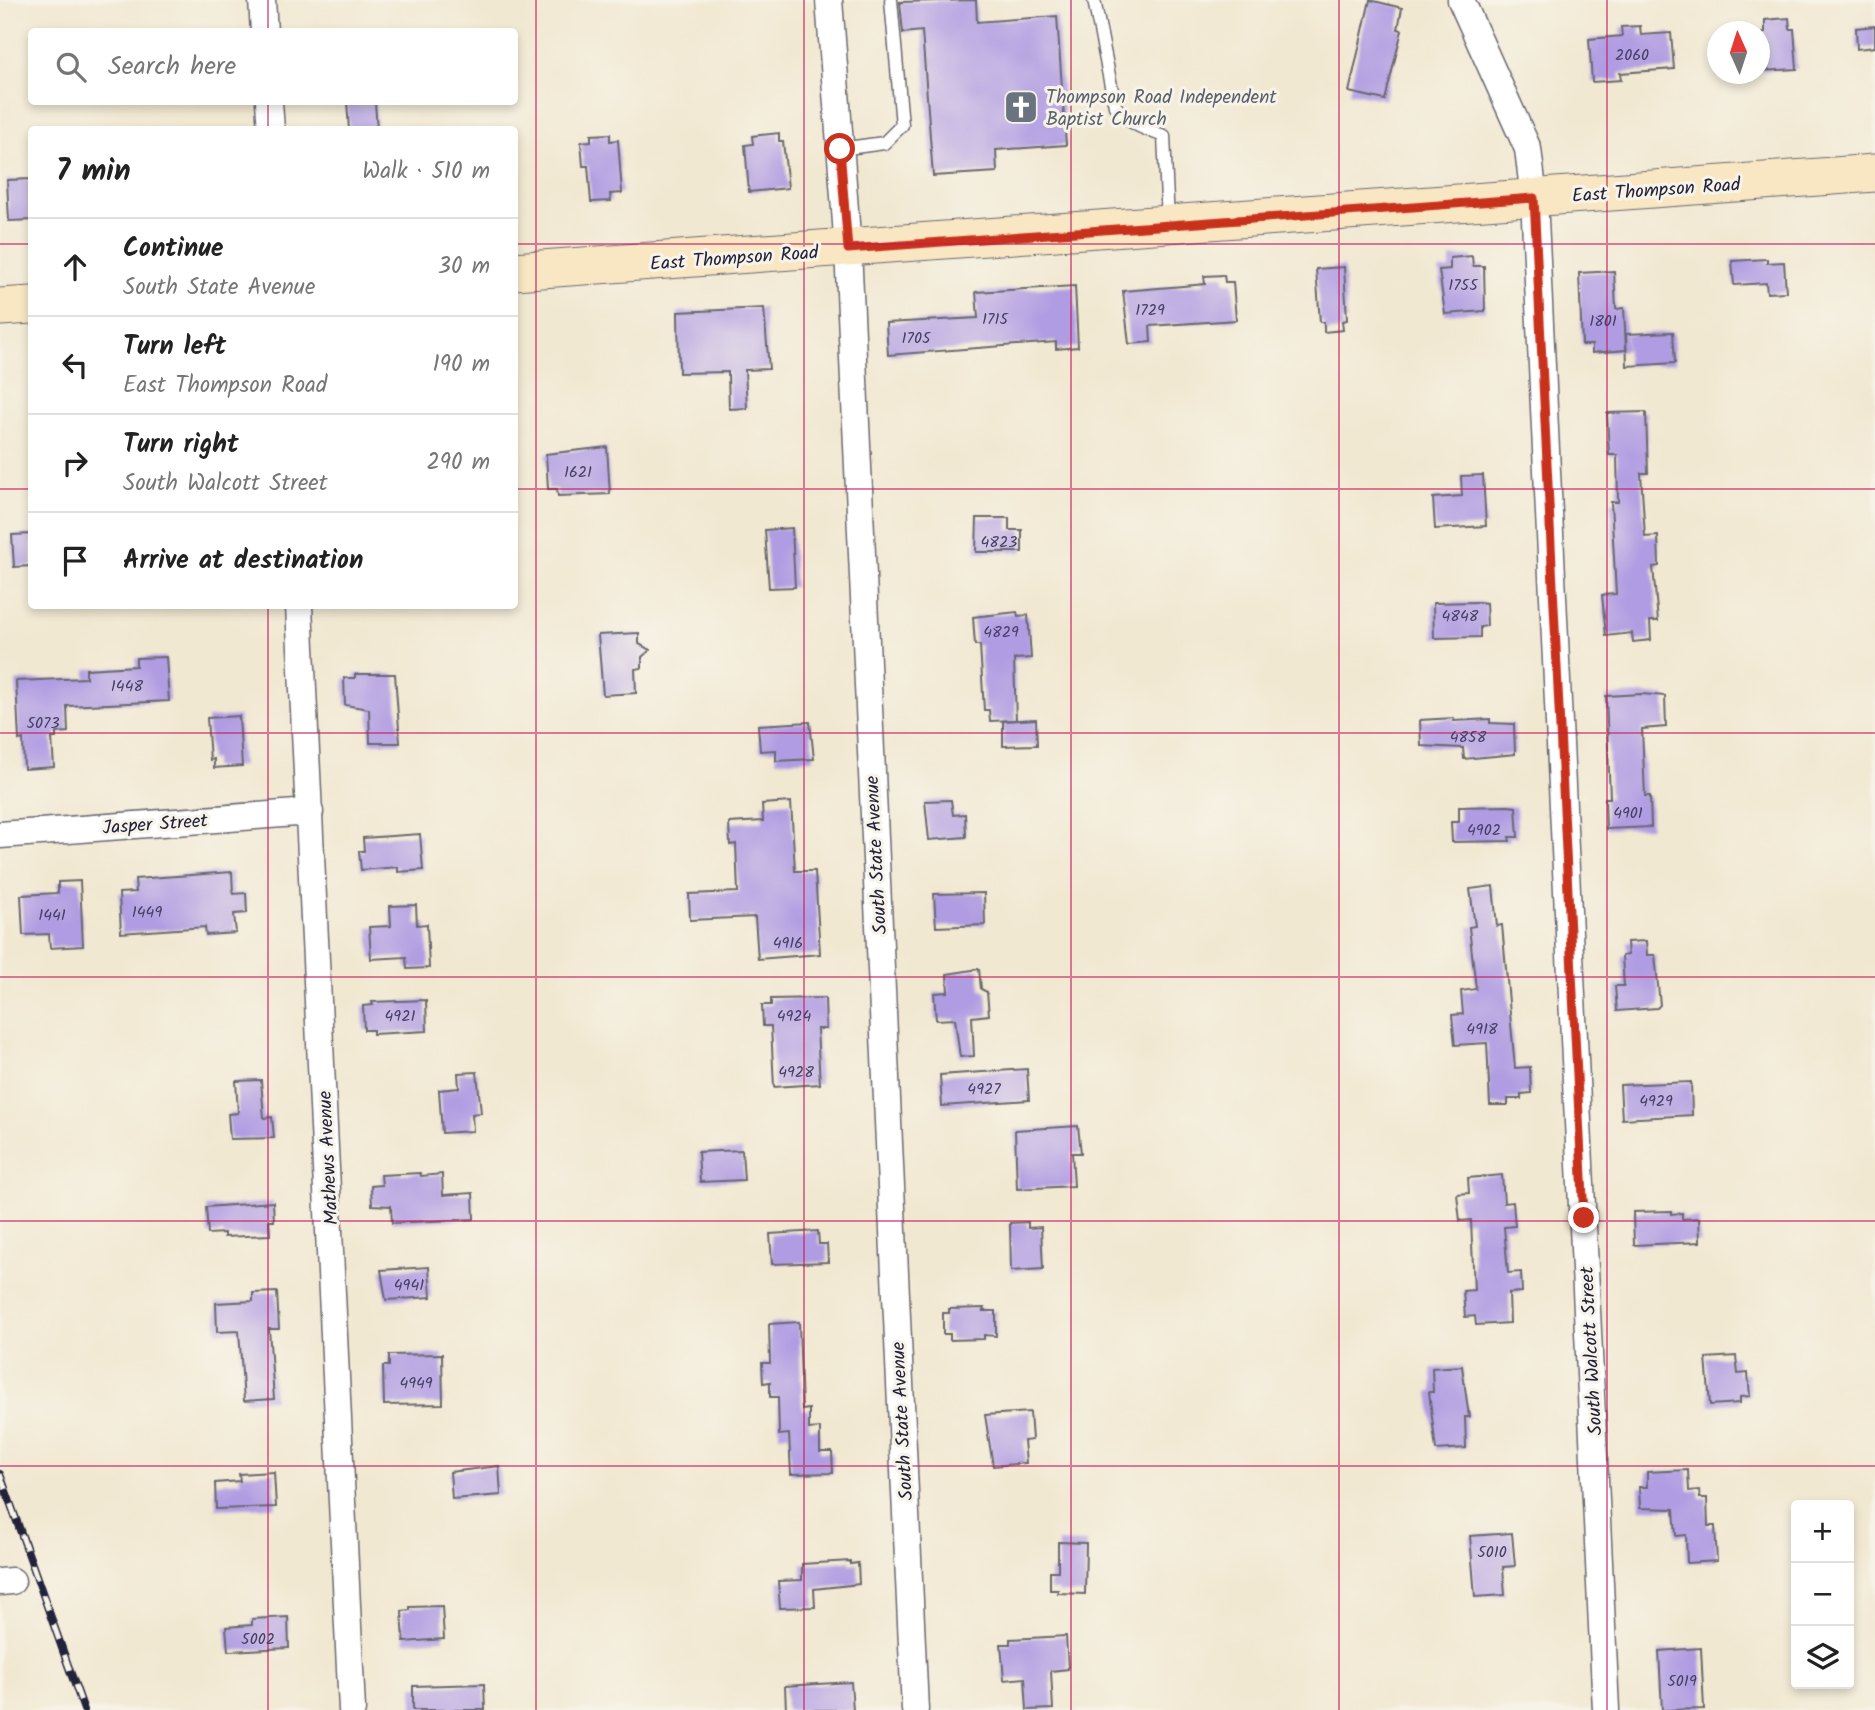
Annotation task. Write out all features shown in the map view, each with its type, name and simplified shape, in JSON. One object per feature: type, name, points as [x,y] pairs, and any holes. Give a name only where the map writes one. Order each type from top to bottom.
[{"type":"main road","name":"East Thompson Road","points":[[518,271],[1875,173]]},
{"type":"main road","points":[[0,307],[28,305]]},
{"type":"street","points":[[262,0],[264,28]]},
{"type":"street","name":"South State Avenue","points":[[829,0],[848,249],[915,1710]]},
{"type":"street","name":"South Walcott Street","points":[[1461,0],[1528,149],[1534,198],[1605,1710]]},
{"type":"street","points":[[269,105],[271,126]]},
{"type":"street","name":"Mathews Avenue","points":[[299,609],[352,1710]]},
{"type":"street","name":"Jasper Street","points":[[0,835],[310,812]]},
{"type":"lane","points":[[840,149],[884,143],[902,125],[891,0]]},
{"type":"lane","points":[[1094,0],[1115,106],[1125,119],[1139,128],[1164,136],[1168,225]]},
{"type":"building","points":[[976,0],[977,22],[1057,16],[1066,145],[996,150],[997,172],[933,176],[922,31],[903,33],[900,2]]},
{"type":"building","points":[[1370,0],[1402,8],[1398,29],[1402,30],[1385,100],[1349,92]]},
{"type":"building","points":[[1789,18],[1790,29],[1794,29],[1797,69],[1770,70],[1770,21],[1765,20]]},
{"type":"building","points":[[1640,26],[1641,35],[1671,33],[1674,69],[1620,73],[1621,80],[1592,82],[1589,39],[1622,36],[1621,27]]},
{"type":"building","points":[[1875,26],[1875,47],[1857,49],[1856,28]]},
{"type":"building","points":[[347,105],[375,105],[377,126],[349,126]]},
{"type":"building","points":[[779,133],[779,141],[783,141],[788,188],[749,192],[745,145],[753,144],[752,136]]},
{"type":"building","points":[[610,134],[610,141],[618,140],[622,193],[610,194],[611,201],[591,202],[588,166],[583,166],[581,142],[591,141],[591,135]]},
{"type":"building","points":[[28,179],[28,220],[9,221],[7,180]]},
{"type":"building","points":[[1472,256],[1473,266],[1484,266],[1485,311],[1445,314],[1439,270],[1450,269],[1450,258]]},
{"type":"building","points":[[1767,259],[1767,263],[1784,262],[1786,292],[1767,293],[1766,283],[1734,285],[1732,261]]},
{"type":"building","points":[[1344,267],[1347,320],[1342,321],[1343,330],[1324,332],[1324,322],[1320,322],[1316,269]]},
{"type":"building","points":[[1614,271],[1616,309],[1624,308],[1626,350],[1592,353],[1592,345],[1582,345],[1579,273]]},
{"type":"building","points":[[1224,275],[1225,282],[1233,282],[1236,320],[1150,326],[1151,342],[1129,344],[1123,291],[1205,284],[1204,276]]},
{"type":"building","points":[[1075,286],[1078,347],[1056,349],[1056,342],[888,355],[886,323],[978,318],[976,292]]},
{"type":"building","points":[[764,308],[769,369],[745,370],[747,408],[729,409],[728,372],[679,373],[678,312]]},
{"type":"building","points":[[1673,332],[1675,363],[1627,366],[1626,334]]},
{"type":"building","points":[[1646,412],[1648,473],[1641,473],[1645,537],[1658,536],[1659,566],[1653,567],[1658,621],[1650,621],[1651,640],[1633,642],[1632,633],[1606,636],[1602,595],[1616,594],[1611,502],[1618,502],[1617,455],[1609,455],[1607,413]]},
{"type":"building","points":[[607,447],[610,494],[558,496],[557,489],[548,489],[546,454]]},
{"type":"building","points":[[1483,475],[1486,526],[1435,529],[1433,498],[1462,496],[1461,476]]},
{"type":"building","points":[[977,518],[1009,518],[1009,530],[1022,530],[1022,552],[976,552]]},
{"type":"building","points":[[792,528],[795,587],[769,588],[765,530]]},
{"type":"building","points":[[28,534],[28,566],[14,567],[12,535]]},
{"type":"building","points":[[1433,603],[1486,603],[1487,626],[1480,627],[1480,637],[1434,638]]},
{"type":"building","points":[[1017,612],[1018,616],[1028,615],[1031,658],[1014,659],[1016,720],[990,721],[989,710],[984,710],[980,645],[975,645],[973,617]]},
{"type":"building","points":[[639,633],[639,644],[650,650],[642,657],[642,668],[635,669],[636,693],[603,695],[598,635]]},
{"type":"building","points":[[166,657],[169,701],[67,706],[68,732],[56,733],[56,738],[52,738],[54,767],[24,769],[23,739],[19,740],[16,681],[86,678],[86,669],[136,666],[136,658]]},
{"type":"building","points":[[355,674],[395,674],[400,743],[370,743],[369,709],[345,705],[344,678],[355,678]]},
{"type":"building","points":[[1606,696],[1665,696],[1666,727],[1642,729],[1645,796],[1650,796],[1651,827],[1606,829],[1605,798],[1610,798]]},
{"type":"building","points":[[239,716],[242,766],[214,768],[214,759],[210,760],[207,718]]},
{"type":"building","points":[[1454,718],[1454,721],[1490,719],[1490,723],[1514,724],[1515,754],[1464,759],[1463,748],[1421,746],[1420,720]]},
{"type":"building","points":[[1036,719],[1037,745],[1003,746],[1003,721]]},
{"type":"building","points":[[810,722],[814,759],[776,761],[776,750],[760,751],[758,725]]},
{"type":"building","points":[[951,800],[953,815],[965,814],[966,837],[929,840],[925,801]]},
{"type":"building","points":[[791,802],[795,871],[815,871],[820,954],[758,959],[755,917],[690,920],[689,894],[738,892],[736,844],[730,845],[729,823],[763,821],[762,804]]},
{"type":"building","points":[[1459,807],[1516,807],[1518,837],[1509,837],[1510,841],[1452,842],[1451,822],[1459,822]]},
{"type":"building","points":[[420,834],[423,870],[398,872],[398,867],[361,870],[359,851],[364,851],[363,838]]},
{"type":"building","points":[[232,872],[233,894],[246,893],[247,913],[234,914],[236,933],[206,935],[205,927],[121,933],[119,893],[136,892],[135,879]]},
{"type":"building","points":[[80,881],[83,946],[50,948],[49,934],[23,935],[21,895],[58,893],[58,882]]},
{"type":"building","points":[[1493,886],[1497,926],[1502,925],[1515,1068],[1530,1067],[1531,1093],[1521,1094],[1521,1099],[1508,1099],[1508,1105],[1490,1105],[1487,1043],[1455,1045],[1452,1015],[1463,1014],[1461,991],[1476,989],[1469,927],[1475,926],[1470,889]]},
{"type":"building","points":[[984,893],[985,925],[936,927],[934,894]]},
{"type":"building","points":[[416,905],[417,925],[427,924],[429,968],[407,969],[406,957],[371,959],[369,927],[391,926],[390,906]]},
{"type":"building","points":[[1646,941],[1647,955],[1655,955],[1660,1005],[1657,1008],[1617,1011],[1615,986],[1624,986],[1622,956],[1628,955],[1627,942]]},
{"type":"building","points":[[979,969],[981,989],[987,992],[989,1015],[972,1017],[974,1056],[960,1057],[955,1019],[936,1020],[934,993],[948,992],[947,974]]},
{"type":"building","points":[[825,998],[826,1029],[817,1029],[820,1084],[774,1087],[771,1026],[763,1026],[762,1005],[771,1005],[771,999]]},
{"type":"building","points":[[426,1000],[427,1031],[373,1034],[373,1030],[364,1030],[363,1006],[373,1005],[372,1002]]},
{"type":"building","points":[[1027,1069],[1029,1100],[942,1106],[940,1075]]},
{"type":"building","points":[[477,1072],[481,1113],[472,1114],[473,1131],[442,1133],[439,1090],[459,1088],[458,1073]]},
{"type":"building","points":[[261,1080],[264,1118],[272,1117],[274,1138],[230,1139],[228,1114],[238,1113],[236,1081]]},
{"type":"building","points":[[1691,1082],[1692,1115],[1622,1119],[1620,1085]]},
{"type":"building","points":[[1078,1126],[1081,1153],[1072,1153],[1074,1186],[1017,1189],[1015,1130]]},
{"type":"building","points":[[742,1150],[744,1180],[700,1182],[698,1152]]},
{"type":"building","points":[[420,1173],[421,1176],[442,1174],[443,1195],[473,1193],[474,1219],[392,1223],[391,1206],[372,1205],[371,1186],[382,1185],[381,1175]]},
{"type":"building","points":[[1502,1175],[1504,1203],[1513,1202],[1515,1226],[1504,1227],[1508,1273],[1521,1272],[1522,1292],[1509,1293],[1510,1323],[1476,1325],[1475,1316],[1465,1317],[1463,1291],[1474,1290],[1471,1220],[1460,1221],[1457,1194],[1469,1193],[1468,1178]]},
{"type":"building","points":[[273,1202],[274,1221],[269,1221],[270,1235],[224,1237],[224,1233],[208,1234],[206,1207]]},
{"type":"building","points":[[1671,1211],[1671,1214],[1682,1213],[1682,1219],[1699,1218],[1700,1242],[1634,1245],[1633,1212]]},
{"type":"building","points":[[1028,1222],[1028,1228],[1041,1227],[1043,1269],[1011,1271],[1010,1223]]},
{"type":"building","points":[[818,1231],[819,1244],[827,1244],[828,1262],[772,1264],[770,1234]]},
{"type":"building","points":[[429,1267],[431,1297],[386,1300],[381,1270]]},
{"type":"building","points":[[277,1292],[279,1329],[269,1329],[274,1399],[244,1401],[239,1331],[217,1332],[216,1303],[253,1301],[253,1293]]},
{"type":"building","points":[[984,1308],[983,1311],[996,1311],[996,1336],[950,1340],[950,1334],[943,1334],[943,1313],[949,1313],[949,1309]]},
{"type":"building","points":[[799,1322],[802,1410],[809,1409],[809,1429],[820,1428],[820,1452],[832,1452],[833,1473],[791,1474],[789,1434],[779,1435],[778,1397],[770,1397],[770,1382],[763,1383],[762,1363],[770,1363],[769,1324]]},
{"type":"building","points":[[442,1354],[443,1404],[384,1405],[383,1366],[389,1366],[389,1355]]},
{"type":"building","points":[[1736,1356],[1738,1374],[1748,1373],[1750,1396],[1740,1397],[1740,1403],[1710,1405],[1706,1358]]},
{"type":"building","points":[[1462,1366],[1469,1417],[1465,1417],[1466,1448],[1436,1450],[1429,1392],[1433,1392],[1432,1368]]},
{"type":"building","points":[[1030,1412],[1032,1440],[1024,1441],[1026,1463],[993,1466],[985,1415]]},
{"type":"building","points":[[499,1466],[501,1495],[452,1499],[450,1472]]},
{"type":"building","points":[[1688,1470],[1689,1491],[1699,1490],[1700,1498],[1707,1498],[1708,1526],[1715,1526],[1717,1561],[1687,1563],[1686,1535],[1676,1536],[1674,1509],[1640,1508],[1639,1487],[1647,1487],[1647,1472]]},
{"type":"building","points":[[274,1472],[276,1507],[216,1509],[215,1483],[240,1481],[239,1474]]},
{"type":"building","points":[[1512,1533],[1515,1566],[1503,1567],[1505,1595],[1475,1597],[1470,1536]]},
{"type":"building","points":[[1058,1542],[1086,1543],[1085,1594],[1050,1590],[1050,1571],[1058,1571]]},
{"type":"building","points":[[850,1561],[850,1564],[858,1563],[859,1584],[814,1589],[815,1607],[780,1608],[778,1581],[802,1580],[802,1564]]},
{"type":"building","points":[[442,1606],[444,1639],[404,1642],[402,1611],[410,1610],[410,1607]]},
{"type":"building","points":[[288,1617],[289,1648],[228,1651],[226,1627],[252,1625],[252,1619]]},
{"type":"building","points":[[1066,1636],[1068,1669],[1051,1671],[1053,1709],[1027,1710],[1025,1678],[1004,1680],[1001,1644],[1010,1644],[1010,1639]]},
{"type":"building","points":[[1701,1648],[1704,1709],[1662,1710],[1659,1651]]},
{"type":"building","points":[[851,1682],[853,1710],[786,1710],[785,1686]]},
{"type":"building","points":[[484,1684],[485,1710],[413,1710],[413,1686]]},
{"type":"railway","points":[[0,1474],[84,1710]]},
{"type":"place","name":"Thompson Road Independent Baptist Church","points":[[1021,107]]},
{"type":"route","points":[[840,149],[848,249],[1534,198],[1584,1218]]}]
